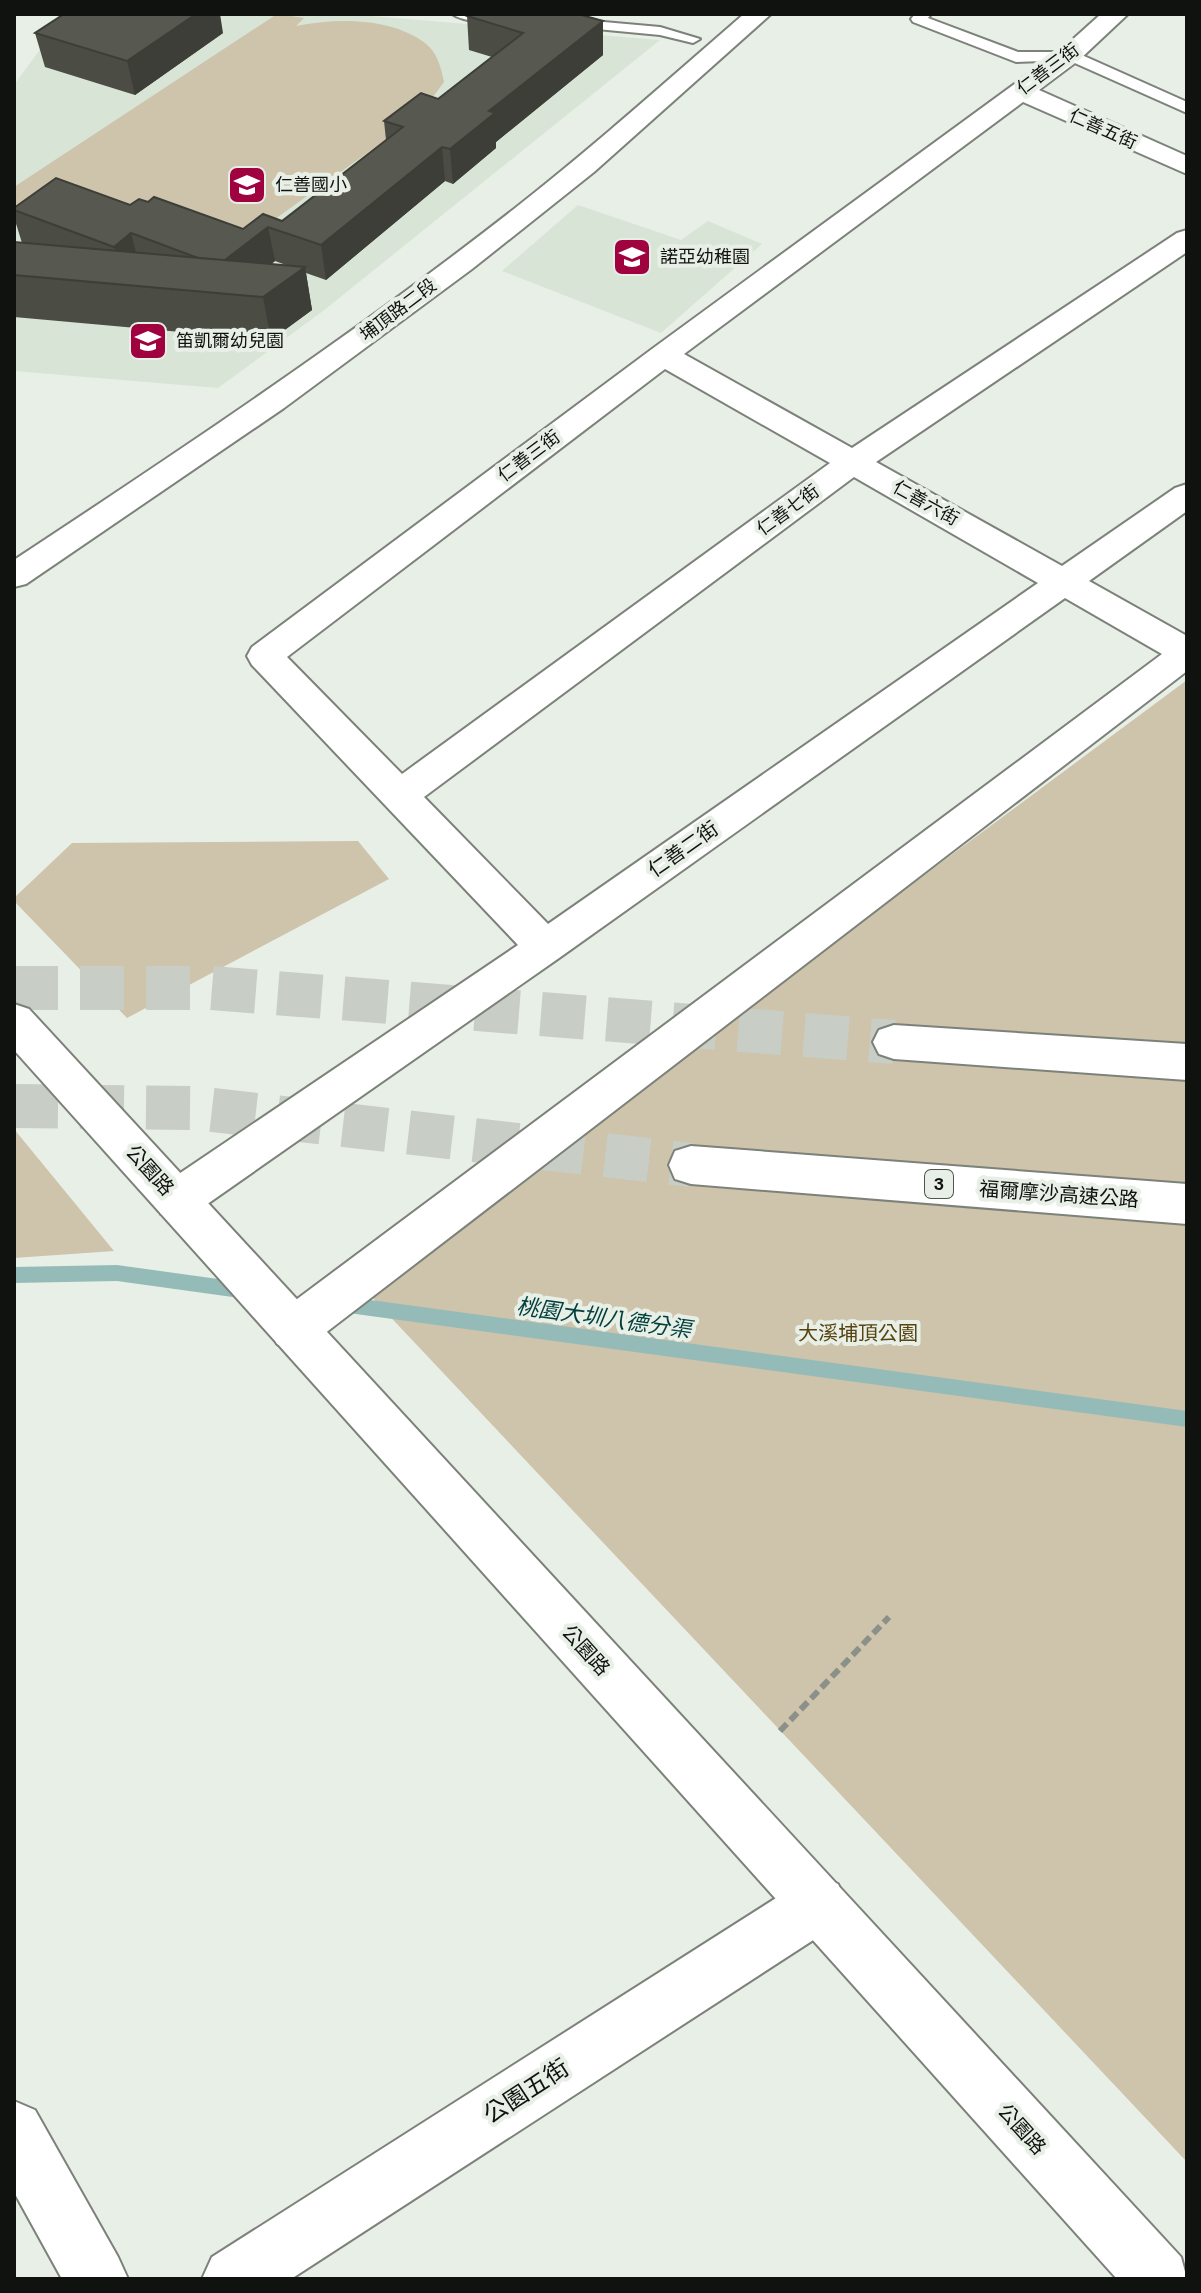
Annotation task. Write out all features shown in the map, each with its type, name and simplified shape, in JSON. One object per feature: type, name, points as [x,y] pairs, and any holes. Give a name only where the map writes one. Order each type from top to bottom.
[{"type":"main road","points":[[596,119],[723,14]]},
{"type":"main road","name":"埔頂路二段","points":[[14,576],[199,454],[377,326],[526,213],[759,14]]},
{"type":"main road","name":"仁善三街","points":[[545,947],[265,656],[663,355],[1070,55],[1116,14]]},
{"type":"main road","name":"仁善五街","points":[[1019,91],[1187,166]]},
{"type":"main road","name":"埔頂路二段","points":[[27,533],[342,320],[466,228],[512,188]]},
{"type":"main road","name":"仁善七街","points":[[399,796],[853,462],[1187,239]]},
{"type":"main road","name":"仁善六街","points":[[663,355],[1187,652]]},
{"type":"main road","name":"仁善二街","points":[[177,1200],[545,947],[1187,495]]},
{"type":"main road","points":[[294,1329],[1187,652]]},
{"type":"main road","name":"公園路","points":[[14,1021],[1159,2279]]},
{"type":"main road","points":[[894,1042],[1187,1062]]},
{"type":"main road","name":"福爾摩沙高速公路","points":[[691,1165],[1187,1204]]},
{"type":"main road","name":"公園五街","points":[[234,2279],[818,1904]]},
{"type":"main road","points":[[14,2131],[96,2279]]},
{"type":"lane","points":[[459,14],[521,19]]},
{"type":"lane","points":[[924,14],[918,19],[1016,57],[1070,55],[1187,108]]},
{"type":"lane","points":[[552,22],[660,31],[693,39]]},
{"type":"path","points":[[780,1731],[889,1617]]},
{"type":"shaded area","name":"仁善國小","points":[[66,14],[346,14],[660,40],[323,311],[218,388],[14,371],[14,85]]},
{"type":"shaded area","name":"諾亞幼稚園","points":[[578,205],[681,240],[708,221],[762,244],[661,333],[502,271]]},
{"type":"green space","points":[[277,14],[304,18],[296,26],[362,22],[411,34],[433,51],[444,82],[409,123],[275,219],[228,231],[83,199],[75,183],[14,228],[14,187]]},
{"type":"green space","name":"大溪埔頂公園","points":[[1187,680],[1187,2162],[365,1290]]},
{"type":"green space","points":[[358,841],[389,879],[127,1018],[14,901],[72,843]]},
{"type":"green space","points":[[14,1129],[114,1251],[14,1258]]},
{"type":"building","points":[[64,14],[196,14],[127,61],[35,33]]},
{"type":"building","points":[[578,14],[603,21],[489,111],[495,113],[450,149],[442,147],[321,245],[268,227],[225,260],[198,258],[131,233],[114,247],[14,210],[56,178],[130,205],[139,199],[148,202],[154,197],[243,229],[263,214],[282,221],[403,127],[384,121],[421,93],[438,99],[523,33],[467,16]]},
{"type":"building","points":[[14,242],[305,267],[263,297],[14,275]]},
{"type":"waterway","name":"桃園大圳八德分渠","points":[[14,1275],[117,1273],[247,1291]]},
{"type":"waterway","name":"桃園大圳八德分渠","points":[[341,1304],[1187,1419]]},
{"type":"tunnel","points":[[14,988],[212,988],[894,1042]]},
{"type":"tunnel","points":[[14,1106],[196,1108],[691,1165]]},
{"type":"place","name":"仁善國小","points":[[247,185]]},
{"type":"place","name":"諾亞幼稚園","points":[[632,257]]},
{"type":"place","name":"笛凱爾幼兒園","points":[[148,341]]}]
